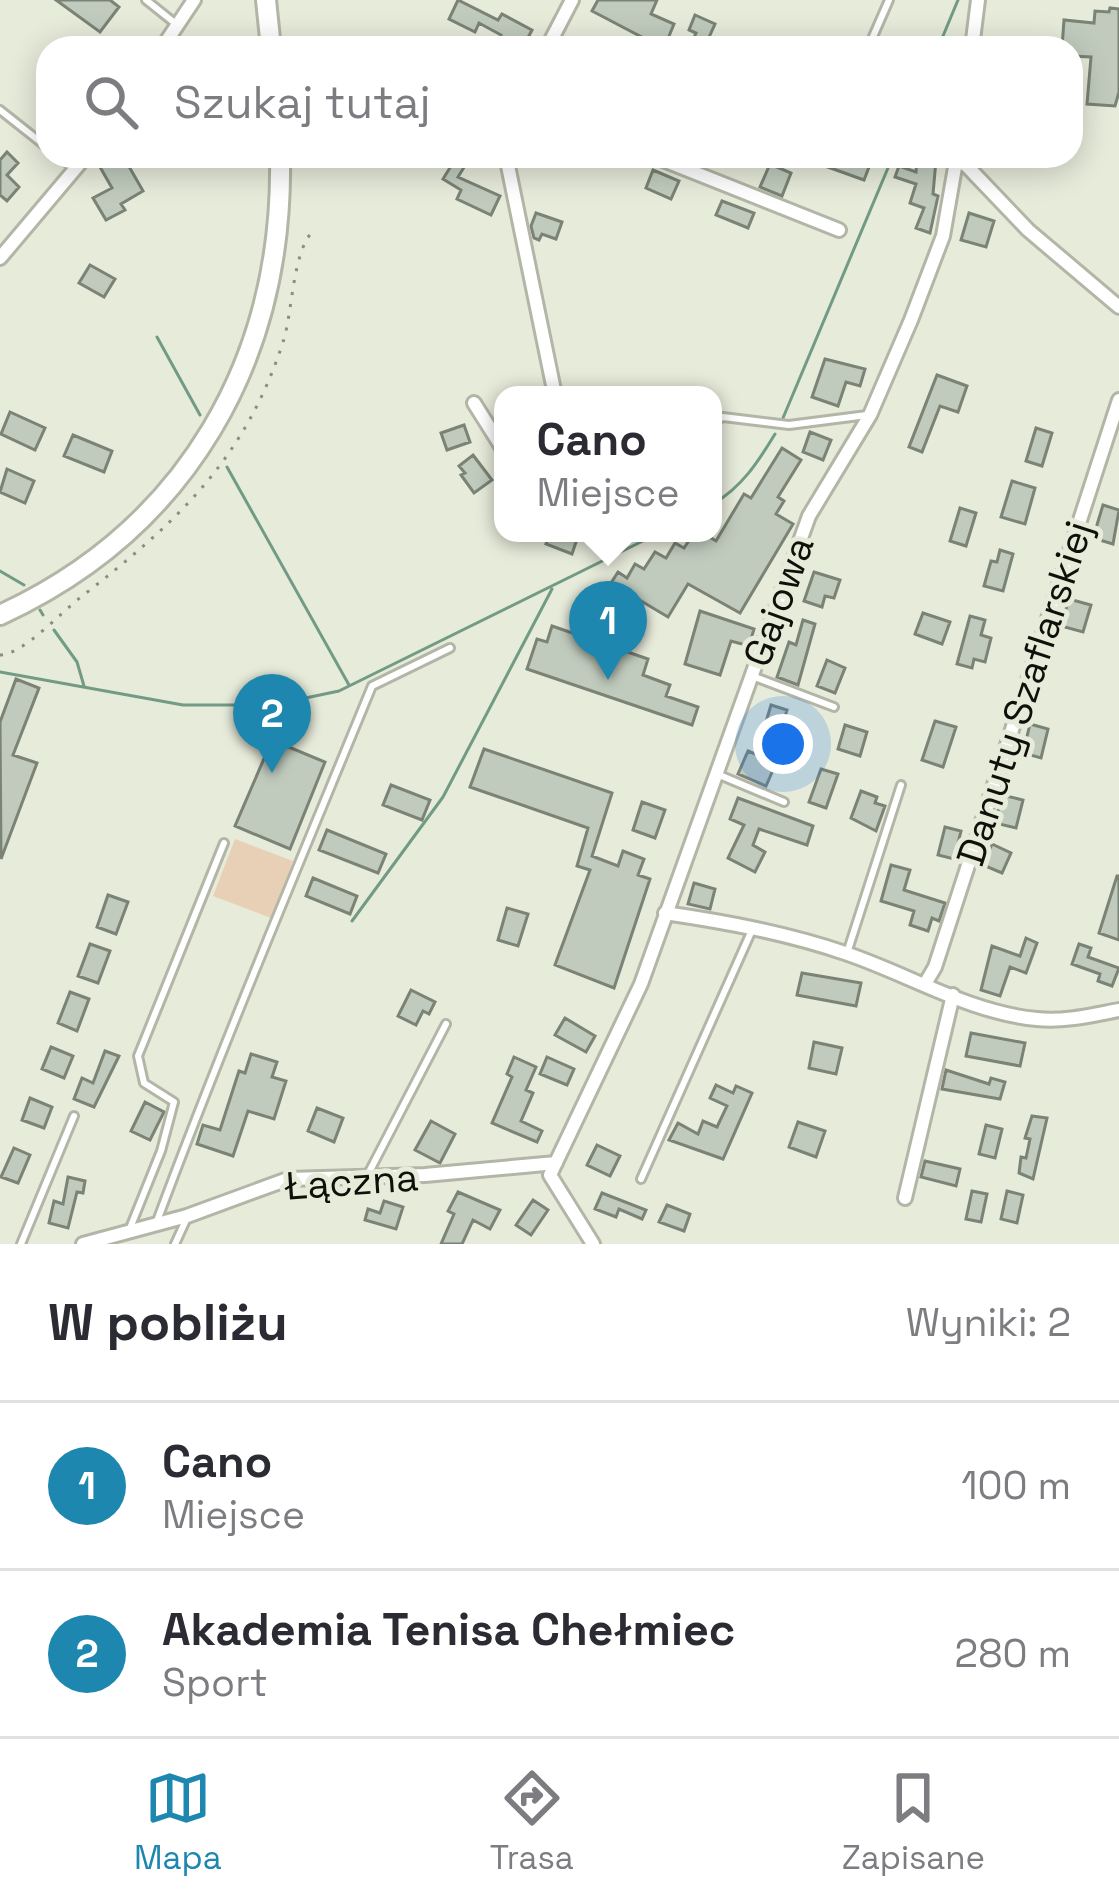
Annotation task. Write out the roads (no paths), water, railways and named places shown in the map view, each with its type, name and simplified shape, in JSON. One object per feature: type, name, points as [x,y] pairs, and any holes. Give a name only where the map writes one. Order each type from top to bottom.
[{"type":"main road","points":[[266,0],[270,36]]},
{"type":"main road","points":[[0,615],[72,574],[134,527],[169,491],[210,434],[262,320],[279,225],[280,168]]},
{"type":"street","points":[[170,36],[194,0]]},
{"type":"street","points":[[553,36],[572,0]]},
{"type":"street","points":[[974,36],[978,0]]},
{"type":"street","points":[[508,168],[553,386]]},
{"type":"street","points":[[683,168],[839,230]]},
{"type":"street","name":"Gajowa","points":[[556,1163],[641,984],[809,516],[870,415],[943,236],[955,168]]},
{"type":"street","points":[[969,168],[1028,230],[1119,307]]},
{"type":"street","points":[[0,258],[75,169]]},
{"type":"street","name":"Danuty Szaflarskiej","points":[[926,984],[1119,400]]},
{"type":"street","points":[[474,403],[494,434]]},
{"type":"street","points":[[665,913],[754,926],[847,953],[998,1012],[1072,1019],[1119,1010]]},
{"type":"street","points":[[904,1198],[953,995]]},
{"type":"street","points":[[556,1163],[550,1175],[592,1244]]},
{"type":"street","name":"Łączna","points":[[83,1244],[187,1216],[288,1179],[366,1178],[556,1163]]},
{"type":"lane","points":[[146,0],[177,25]]},
{"type":"lane","points":[[873,36],[889,0]]},
{"type":"lane","points":[[0,110],[36,138]]},
{"type":"lane","points":[[722,418],[789,425],[856,413],[870,415]]},
{"type":"lane","points":[[157,1221],[223,1044],[280,917],[372,686],[450,648]]},
{"type":"lane","points":[[752,676],[834,707]]},
{"type":"lane","points":[[717,774],[784,802]]},
{"type":"lane","points":[[847,953],[901,785]]},
{"type":"lane","points":[[129,1231],[175,1102],[144,1083],[138,1057],[224,843]]},
{"type":"lane","points":[[641,1179],[754,926]]},
{"type":"lane","points":[[366,1178],[446,1024]]},
{"type":"lane","points":[[21,1244],[74,1116]]},
{"type":"lane","points":[[175,1244],[187,1216]]},
{"type":"waterway","points":[[943,36],[958,0]]},
{"type":"waterway","points":[[783,418],[888,168]]},
{"type":"waterway","points":[[157,337],[200,415]]},
{"type":"waterway","points":[[722,498],[756,464],[775,434]]},
{"type":"waterway","points":[[227,467],[349,685]]},
{"type":"waterway","points":[[0,672],[183,705],[272,705],[339,691],[641,542]]},
{"type":"waterway","points":[[0,571],[24,585]]},
{"type":"waterway","points":[[352,921],[443,797],[552,589]]},
{"type":"waterway","points":[[40,610],[43,615]]},
{"type":"waterway","points":[[54,630],[77,662],[84,686]]},
{"type":"place","name":"Cano","points":[[608,680]]},
{"type":"place","name":"Akademia Tenisa Chełmiec","points":[[272,773]]}]
